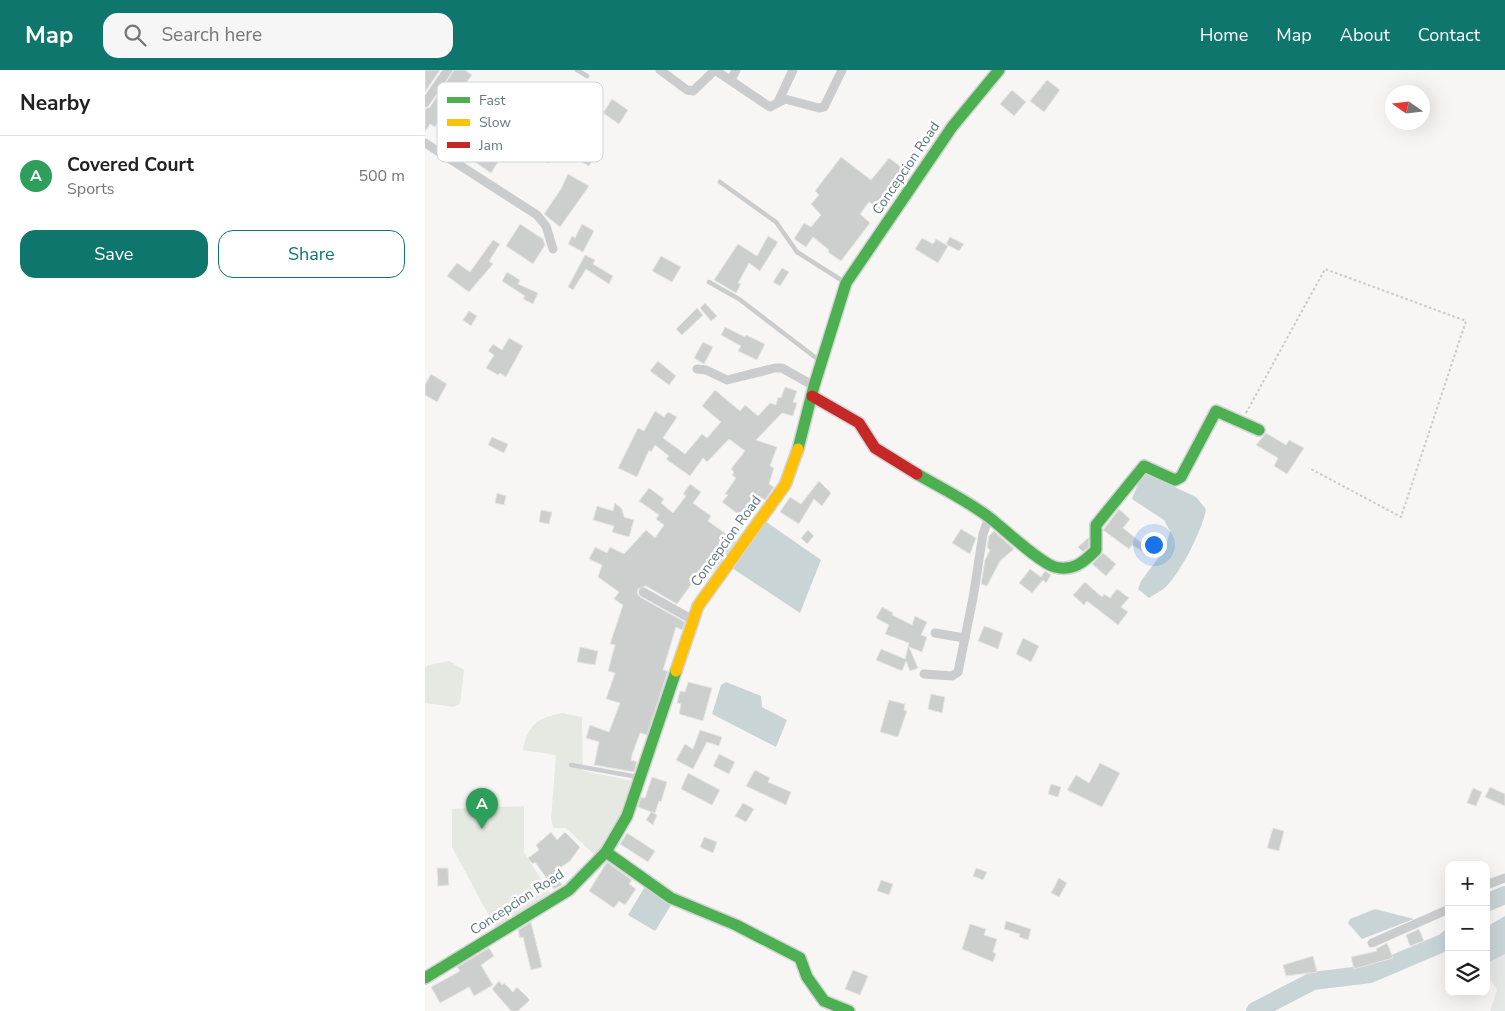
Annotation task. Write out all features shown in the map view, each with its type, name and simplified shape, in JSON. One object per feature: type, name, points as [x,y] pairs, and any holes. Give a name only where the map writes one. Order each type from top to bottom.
[{"type":"street","points":[[440,82],[448,70]]},
{"type":"street","points":[[663,71],[687,90],[693,91],[715,70],[770,107],[777,102],[791,99],[819,108],[824,107],[842,70]]},
{"type":"street","points":[[731,80],[736,70]]},
{"type":"street","points":[[777,102],[793,70]]},
{"type":"street","name":"Concepcion Road","points":[[425,978],[569,890],[606,852],[627,816],[698,606],[785,485],[801,441],[813,391],[846,283],[952,127],[999,70]]},
{"type":"street","points":[[425,103],[437,86]]},
{"type":"street","points":[[425,142],[437,150]]},
{"type":"street","points":[[456,162],[537,215],[546,226],[553,249]]},
{"type":"street","points":[[697,369],[706,370],[727,380],[775,368],[783,368],[859,423],[875,448],[989,517],[1020,543],[1055,567],[1073,567],[1084,562],[1096,550],[1096,525],[1144,466],[1175,480],[1181,477],[1214,413],[1220,412],[1259,430]]},
{"type":"street","points":[[924,674],[956,675],[965,638],[983,534],[989,517]]},
{"type":"street","points":[[643,592],[693,620]]},
{"type":"street","points":[[935,633],[965,638]]},
{"type":"street","points":[[606,852],[671,898],[705,914],[735,925],[800,958],[807,977],[824,1001],[849,1011]]},
{"type":"street","points":[[1490,884],[1505,878]]},
{"type":"street","points":[[1372,943],[1445,911]]},
{"type":"lane","points":[[577,70],[587,76]]},
{"type":"lane","points":[[720,182],[776,222],[797,252],[846,283]]},
{"type":"lane","points":[[709,282],[739,299],[822,362]]},
{"type":"lane","points":[[571,765],[640,778]]},
{"type":"path","points":[[1241,422],[1325,269],[1466,321],[1401,517],[1309,468]]},
{"type":"shaded area","points":[[1143,472],[1196,497],[1206,509],[1200,529],[1189,553],[1175,576],[1162,590],[1149,598],[1138,589],[1141,581],[1165,549],[1170,531],[1164,520],[1132,499]]},
{"type":"shaded area","points":[[765,521],[821,560],[800,613],[732,568]]},
{"type":"shaded area","points":[[449,661],[464,670],[460,704],[453,707],[425,703],[425,666]]},
{"type":"shaded area","points":[[726,682],[761,696],[762,707],[787,720],[776,747],[712,714],[721,685]]},
{"type":"shaded area","points":[[562,713],[582,717],[583,771],[634,781],[614,830],[596,856],[566,828],[553,828],[551,818],[556,755],[523,750],[528,734],[535,724],[546,717]]},
{"type":"shaded area","points":[[524,806],[524,852],[551,895],[495,927],[452,847],[452,809]]},
{"type":"shaded area","points":[[646,885],[673,902],[655,931],[628,915]]},
{"type":"shaded area","points":[[1375,909],[1414,919],[1362,939],[1348,923],[1350,919]]},
{"type":"shaded area","points":[[1505,916],[1505,954],[1490,962],[1490,951],[1490,925]]},
{"type":"shaded area","points":[[1505,954],[1505,1011],[1490,1011],[1497,990],[1490,979],[1490,962]]},
{"type":"building","points":[[425,70],[440,70],[425,92]]},
{"type":"building","points":[[454,70],[465,70],[472,75],[467,82],[446,82]]},
{"type":"building","points":[[1047,80],[1060,90],[1044,112],[1030,101]]},
{"type":"building","points":[[1012,90],[1026,102],[1014,116],[1000,104]]},
{"type":"building","points":[[437,96],[437,124],[435,127],[430,124],[425,132],[425,109],[430,107]]},
{"type":"building","points":[[612,99],[628,110],[619,124],[603,113]]},
{"type":"building","points":[[841,157],[871,180],[889,158],[904,169],[888,191],[894,195],[882,210],[869,202],[860,214],[870,223],[841,261],[828,252],[829,250],[813,237],[806,247],[794,239],[804,223],[811,227],[821,215],[811,204],[819,195],[815,191]]},
{"type":"building","points":[[475,162],[498,162],[491,173]]},
{"type":"building","points":[[582,162],[591,162],[589,166]]},
{"type":"building","points":[[568,174],[589,186],[560,227],[544,214],[561,189]]},
{"type":"building","points":[[520,224],[543,239],[545,245],[533,264],[506,246]]},
{"type":"building","points":[[582,224],[594,231],[583,252],[568,244],[572,236],[575,238]]},
{"type":"building","points":[[768,236],[778,242],[760,271],[749,263],[738,283],[741,284],[736,293],[714,280],[738,244],[757,256]]},
{"type":"building","points":[[950,237],[964,244],[959,251],[946,244]]},
{"type":"building","points":[[922,238],[933,244],[936,239],[948,246],[938,263],[915,249]]},
{"type":"building","points":[[493,240],[500,244],[489,261],[493,264],[469,292],[447,276],[457,263],[470,272]]},
{"type":"building","points":[[585,255],[595,260],[593,264],[613,276],[609,284],[586,269],[573,290],[568,287]]},
{"type":"building","points":[[661,256],[681,267],[672,282],[652,271]]},
{"type":"building","points":[[782,268],[789,272],[780,286],[773,282]]},
{"type":"building","points":[[507,272],[520,280],[518,284],[538,293],[533,304],[523,299],[525,296],[502,281]]},
{"type":"building","points":[[705,303],[717,316],[711,321],[700,308]]},
{"type":"building","points":[[697,308],[703,315],[682,335],[676,329]]},
{"type":"building","points":[[469,311],[477,316],[471,326],[463,320]]},
{"type":"building","points":[[725,327],[765,344],[757,360],[738,351],[741,346],[721,335]]},
{"type":"building","points":[[509,338],[523,346],[506,377],[486,368],[494,355],[488,351],[493,344],[502,350]]},
{"type":"building","points":[[703,342],[713,347],[704,364],[694,358]]},
{"type":"building","points":[[658,361],[676,376],[669,385],[650,371]]},
{"type":"building","points":[[431,374],[447,384],[437,402],[425,395],[425,385]]},
{"type":"building","points":[[785,387],[797,391],[793,402],[797,403],[793,416],[782,413],[756,440],[777,447],[770,466],[774,468],[769,484],[774,487],[765,500],[758,496],[742,517],[722,502],[728,495],[725,494],[736,478],[732,475],[734,472],[731,469],[745,451],[729,439],[707,462],[703,458],[690,476],[666,459],[669,456],[655,445],[651,452],[649,450],[637,477],[618,468],[638,428],[644,431],[655,411],[664,417],[668,412],[677,417],[663,438],[685,454],[702,434],[707,438],[721,422],[702,406],[715,390],[740,411],[745,405],[758,416],[770,403],[776,405],[778,397],[781,398]]},
{"type":"building","points":[[1266,433],[1286,445],[1289,440],[1304,448],[1287,474],[1274,466],[1278,458],[1256,445]]},
{"type":"building","points":[[492,437],[508,444],[504,453],[488,445]]},
{"type":"building","points":[[819,481],[831,493],[822,506],[814,499],[799,524],[780,512],[790,497],[801,504]]},
{"type":"building","points":[[690,484],[701,492],[693,503],[711,516],[708,521],[736,541],[712,573],[704,567],[677,604],[646,586],[638,589],[637,593],[640,597],[685,622],[682,630],[676,627],[663,670],[668,671],[647,735],[640,733],[632,755],[631,760],[637,762],[634,772],[594,765],[599,742],[586,738],[590,725],[609,732],[620,703],[606,699],[615,673],[608,671],[615,645],[610,644],[623,605],[614,599],[619,592],[598,577],[602,565],[589,559],[595,547],[607,553],[610,547],[624,554],[646,530],[655,538],[664,525],[656,519],[659,515],[639,501],[649,488],[664,499],[661,503],[673,513],[686,496],[683,494]]},
{"type":"building","points":[[497,493],[506,496],[504,505],[495,503]]},
{"type":"building","points":[[615,503],[622,509],[624,517],[634,520],[629,537],[612,532],[614,526],[593,520],[597,506],[613,511]]},
{"type":"building","points":[[1119,509],[1130,519],[1123,528],[1143,544],[1145,539],[1155,544],[1148,555],[1132,545],[1129,549],[1103,530]]},
{"type":"building","points":[[541,510],[552,512],[549,524],[539,522]]},
{"type":"building","points":[[961,529],[976,538],[970,554],[952,543]]},
{"type":"building","points":[[808,530],[814,536],[807,544],[801,538]]},
{"type":"building","points":[[994,531],[1014,549],[1000,561],[987,586],[981,584],[985,560],[990,550],[987,547],[989,536]]},
{"type":"building","points":[[1089,537],[1089,547],[1083,552],[1078,547]]},
{"type":"building","points":[[1103,553],[1116,564],[1106,576],[1092,564]]},
{"type":"building","points":[[1030,569],[1041,577],[1045,571],[1051,575],[1046,583],[1043,580],[1032,593],[1019,583]]},
{"type":"building","points":[[1085,582],[1102,597],[1104,594],[1110,598],[1117,589],[1129,598],[1121,607],[1128,612],[1118,625],[1087,601],[1084,605],[1073,595]]},
{"type":"building","points":[[882,607],[893,613],[892,615],[912,625],[915,616],[927,622],[921,635],[927,637],[922,652],[909,647],[918,668],[910,671],[906,661],[902,671],[876,660],[881,649],[905,659],[909,643],[885,634],[889,625],[876,618]]},
{"type":"building","points":[[984,626],[1003,633],[998,649],[978,641]]},
{"type":"building","points":[[1023,638],[1039,646],[1031,662],[1016,654]]},
{"type":"building","points":[[580,647],[598,651],[595,665],[577,662]]},
{"type":"building","points":[[688,682],[712,688],[703,721],[679,714],[681,704],[677,703],[680,691],[685,692]]},
{"type":"building","points":[[931,694],[945,697],[942,713],[928,709]]},
{"type":"building","points":[[889,700],[905,704],[904,710],[907,711],[898,737],[880,732]]},
{"type":"building","points":[[700,730],[722,737],[719,746],[707,742],[693,769],[676,760],[685,744],[693,749]]},
{"type":"building","points":[[719,754],[735,762],[729,774],[713,766]]},
{"type":"building","points":[[1100,763],[1120,773],[1102,807],[1067,790],[1076,775],[1089,783]]},
{"type":"building","points":[[755,770],[770,778],[768,782],[791,792],[786,805],[746,786]]},
{"type":"building","points":[[688,773],[720,790],[712,805],[681,789]]},
{"type":"building","points":[[652,777],[667,782],[661,802],[659,801],[655,813],[652,812],[657,815],[653,825],[646,820],[651,812],[638,807],[641,797],[645,798]]},
{"type":"building","points":[[1051,784],[1061,787],[1058,797],[1048,794]]},
{"type":"building","points":[[1490,787],[1505,794],[1505,806],[1485,797]]},
{"type":"building","points":[[1473,788],[1482,792],[1476,806],[1467,803]]},
{"type":"building","points":[[743,803],[754,809],[746,822],[735,816]]},
{"type":"building","points":[[1273,828],[1284,831],[1279,851],[1267,848]]},
{"type":"building","points":[[551,832],[557,840],[565,832],[580,847],[570,861],[554,872],[562,885],[554,889],[535,862],[533,864],[528,858],[539,850],[536,845]]},
{"type":"building","points":[[627,833],[655,851],[648,862],[620,844]]},
{"type":"building","points":[[704,837],[717,842],[713,853],[700,847]]},
{"type":"building","points":[[607,862],[632,880],[629,884],[636,889],[625,905],[619,901],[614,908],[589,891]]},
{"type":"building","points":[[437,868],[448,868],[449,885],[438,886]]},
{"type":"building","points":[[976,868],[987,872],[983,880],[973,876]]},
{"type":"building","points":[[1059,878],[1067,883],[1059,897],[1051,893]]},
{"type":"building","points":[[881,880],[893,884],[889,895],[877,891]]},
{"type":"building","points":[[1006,921],[1031,929],[1028,940],[1019,937],[1020,934],[1004,929]]},
{"type":"building","points":[[531,922],[542,967],[531,970],[523,937],[520,938],[518,930]]},
{"type":"building","points":[[970,924],[986,929],[984,935],[997,939],[993,952],[996,954],[993,962],[962,949]]},
{"type":"building","points":[[1419,929],[1424,941],[1410,946],[1406,935]]},
{"type":"building","points":[[1387,943],[1393,958],[1354,969],[1351,957],[1377,951],[1376,949]]},
{"type":"building","points":[[489,948],[494,956],[481,965],[493,985],[474,996],[469,987],[440,1003],[431,987],[460,971],[457,967]]},
{"type":"building","points":[[1313,956],[1317,972],[1286,976],[1283,965]]},
{"type":"building","points":[[853,970],[868,976],[860,995],[845,989]]},
{"type":"building","points":[[499,981],[502,985],[504,983],[513,992],[517,987],[530,1000],[518,1011],[511,1011],[492,989]]},
{"type":"waterway","points":[[1490,901],[1505,895]]},
{"type":"waterway","points":[[1255,1011],[1313,981],[1370,974],[1445,942]]},
{"type":"traffic: fast","points":[[798,449],[814,386],[846,283],[952,127],[999,70]]},
{"type":"traffic: fast","points":[[917,474],[982,512],[1040,559],[1055,567],[1067,568],[1083,562],[1096,550],[1096,525],[1144,466],[1175,480],[1181,477],[1216,411],[1259,430]]},
{"type":"traffic: fast","points":[[425,978],[569,890],[606,852],[627,816],[676,671]]},
{"type":"traffic: fast","points":[[606,852],[671,898],[736,925],[800,958],[807,977],[824,1001],[849,1011]]},
{"type":"traffic: slow","points":[[676,671],[698,606],[785,485],[798,449]]},
{"type":"traffic: jam","points":[[812,396],[859,423],[875,448],[917,474]]},
{"type":"place","name":"Covered Court","points":[[482,829]]}]
